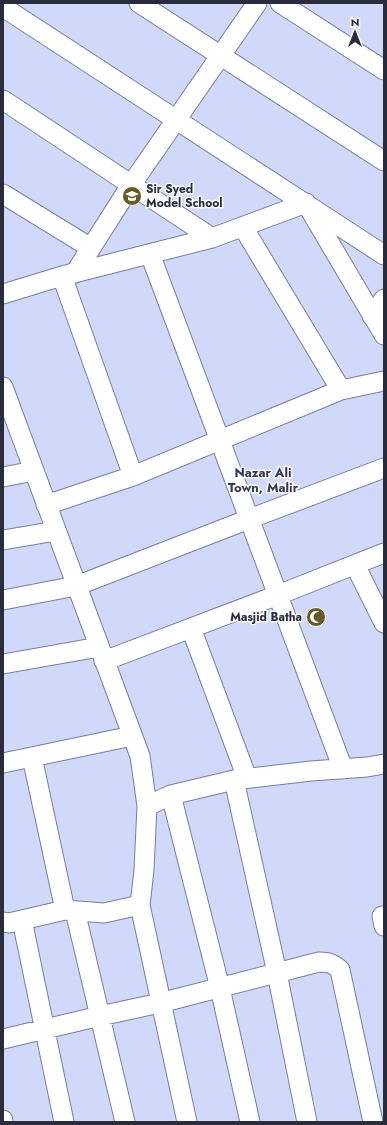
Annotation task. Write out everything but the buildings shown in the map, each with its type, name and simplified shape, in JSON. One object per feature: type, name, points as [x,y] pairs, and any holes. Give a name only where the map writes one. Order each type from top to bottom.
[{"type":"street","points":[[139,3],[384,161]]},
{"type":"street","points":[[68,275],[91,248],[131,185],[257,3]]},
{"type":"street","points":[[280,3],[384,70]]},
{"type":"street","points":[[3,7],[384,254]]},
{"type":"street","points":[[3,100],[212,238]]},
{"type":"street","points":[[3,194],[91,248]]},
{"type":"street","points":[[3,294],[68,275],[212,238],[306,203]]},
{"type":"street","points":[[306,203],[384,335]]},
{"type":"street","points":[[243,227],[341,390]]},
{"type":"street","points":[[150,254],[343,769]]},
{"type":"street","points":[[68,275],[133,476]]},
{"type":"street","points":[[372,316],[384,299]]},
{"type":"street","points":[[46,505],[133,476],[341,390],[384,381]]},
{"type":"street","points":[[3,387],[7,410],[34,471],[140,756],[147,806],[144,870],[140,905],[160,1004],[187,1122]]},
{"type":"street","points":[[3,600],[76,586],[249,518],[384,468]]},
{"type":"street","points":[[3,477],[34,471]]},
{"type":"street","points":[[3,540],[56,531]]},
{"type":"street","points":[[3,664],[102,654],[191,628],[384,553]]},
{"type":"street","points":[[355,565],[384,623]]},
{"type":"street","points":[[191,628],[240,779],[307,1122]]},
{"type":"street","points":[[3,763],[132,736]]},
{"type":"street","points":[[32,757],[70,910],[100,1016],[125,1122]]},
{"type":"street","points":[[147,806],[171,795],[240,779],[311,770],[343,769],[384,764]]},
{"type":"street","points":[[171,795],[220,988],[250,1122]]},
{"type":"street","points":[[3,922],[9,923],[70,910],[104,913],[140,905]]},
{"type":"street","points":[[22,920],[64,1122]]},
{"type":"street","points":[[3,1039],[100,1016],[160,1004],[319,962],[328,962],[334,964],[340,970],[373,1122]]},
{"type":"place","name":"Sir Syed Model School","points":[[132,196]]},
{"type":"place","name":"Masjid Batha","points":[[316,617]]},
{"type":"district","name":"Nazar Ali Town, Malir","points":[[263,480]]}]
